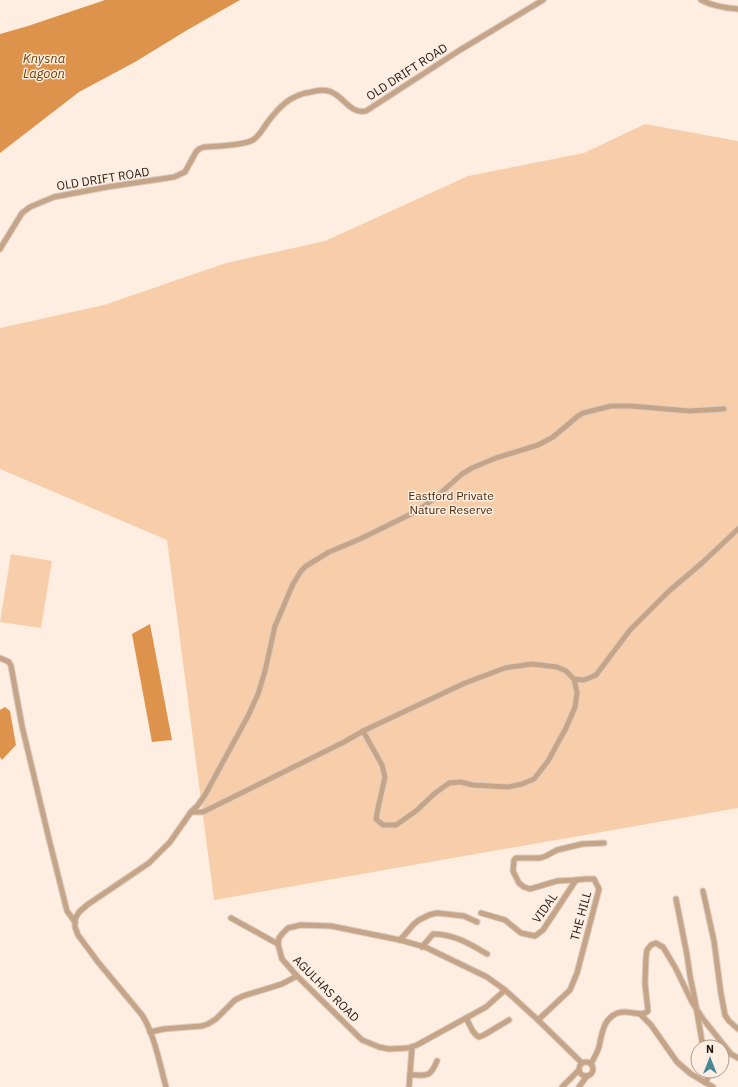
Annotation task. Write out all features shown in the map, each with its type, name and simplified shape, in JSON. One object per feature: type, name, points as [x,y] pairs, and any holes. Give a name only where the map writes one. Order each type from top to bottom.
[{"type":"street","name":"OLD DRIFT ROAD","points":[[0,249],[22,213],[30,207],[54,197],[165,179],[180,175],[185,172],[199,149],[204,147],[244,143],[253,140],[283,104],[300,94],[328,91],[334,93],[352,109],[361,112],[366,111],[460,50],[543,0]]},
{"type":"street","points":[[701,0],[710,5],[738,8]]},
{"type":"street","points":[[75,922],[78,914],[87,905],[149,864],[170,842],[205,795],[248,716],[258,694],[265,671],[275,626],[293,584],[306,566],[329,552],[360,539],[417,511],[435,498],[462,474],[472,468],[496,458],[538,445],[553,437],[583,413],[610,406],[631,406],[689,411],[724,409]]},
{"type":"street","points":[[574,679],[584,680],[596,675],[630,630],[669,591],[738,529]]},
{"type":"street","points":[[0,658],[9,662],[11,666],[22,726],[67,911],[75,922],[79,938],[142,1015],[150,1032],[166,1087]]},
{"type":"street","points":[[191,812],[203,812],[344,742],[363,731],[465,683],[505,668],[532,664],[551,666],[566,671],[574,679],[576,707],[548,761],[534,779],[522,784],[508,787],[473,785],[461,782],[449,784],[434,794],[416,811],[396,825],[384,825],[376,819],[385,777],[382,765],[363,731]]},
{"type":"street","name":"THE HILL","points":[[538,1020],[570,990],[577,973],[599,889],[594,880],[585,879],[557,881],[530,889],[524,887],[518,883],[513,871],[514,860],[516,858],[540,858],[557,850],[582,844],[604,843]]},
{"type":"street","name":"VIDAL","points":[[481,913],[505,920],[521,933],[534,936],[543,930],[576,880]]},
{"type":"street","points":[[703,891],[714,941],[725,1015],[738,1029]]},
{"type":"street","points":[[676,899],[702,1039]]},
{"type":"street","points":[[400,940],[414,924],[429,915],[437,914],[464,916],[476,922]]},
{"type":"street","points":[[231,918],[278,944],[282,933],[288,928],[301,925],[332,926],[422,946],[487,977],[505,990],[582,1063]]},
{"type":"street","points":[[422,946],[433,934],[442,934],[465,941],[487,954]]},
{"type":"street","name":"AGULHAS ROAD","points":[[278,944],[282,959],[297,976],[362,1040],[379,1047],[389,1049],[412,1047],[486,1007],[505,990]]},
{"type":"street","points":[[579,1087],[592,1071],[591,1064],[596,1055],[604,1026],[611,1016],[621,1012],[643,1014],[648,1011],[645,983],[646,957],[647,950],[651,945],[656,944],[663,948],[675,967],[692,1002],[704,1019],[731,1054],[738,1058]]},
{"type":"street","points":[[150,1032],[208,1024],[216,1019],[235,1000],[243,996],[282,984],[297,976]]},
{"type":"street","points":[[640,1014],[651,1025],[677,1062],[691,1074],[712,1087]]},
{"type":"street","points":[[466,1018],[475,1035],[479,1037],[509,1020]]},
{"type":"street","points":[[409,1087],[412,1047]]},
{"type":"street","points":[[410,1075],[430,1074],[434,1070],[437,1061]]},
{"type":"street","points":[[562,1087],[578,1070],[582,1063],[588,1062],[591,1064]]},
{"type":"street","points":[[578,1070],[582,1075],[587,1076]]},
{"type":"street","points":[[706,1083],[707,1079]]},
{"type":"green space","name":"Eastford Private Nature Reserve","points":[[645,124],[738,141],[738,808],[214,900],[167,540],[0,469],[0,328],[104,305],[226,263],[325,241],[468,176],[584,153]]},
{"type":"green space","points":[[11,554],[52,561],[41,628],[0,622]]},
{"type":"water","name":"Knysna Lagoon","points":[[105,0],[240,0],[135,62],[79,92],[0,153],[0,34]]},
{"type":"water","points":[[150,624],[172,740],[152,742],[132,634]]},
{"type":"water","points":[[5,707],[10,711],[16,745],[2,760],[0,757],[0,710]]}]
